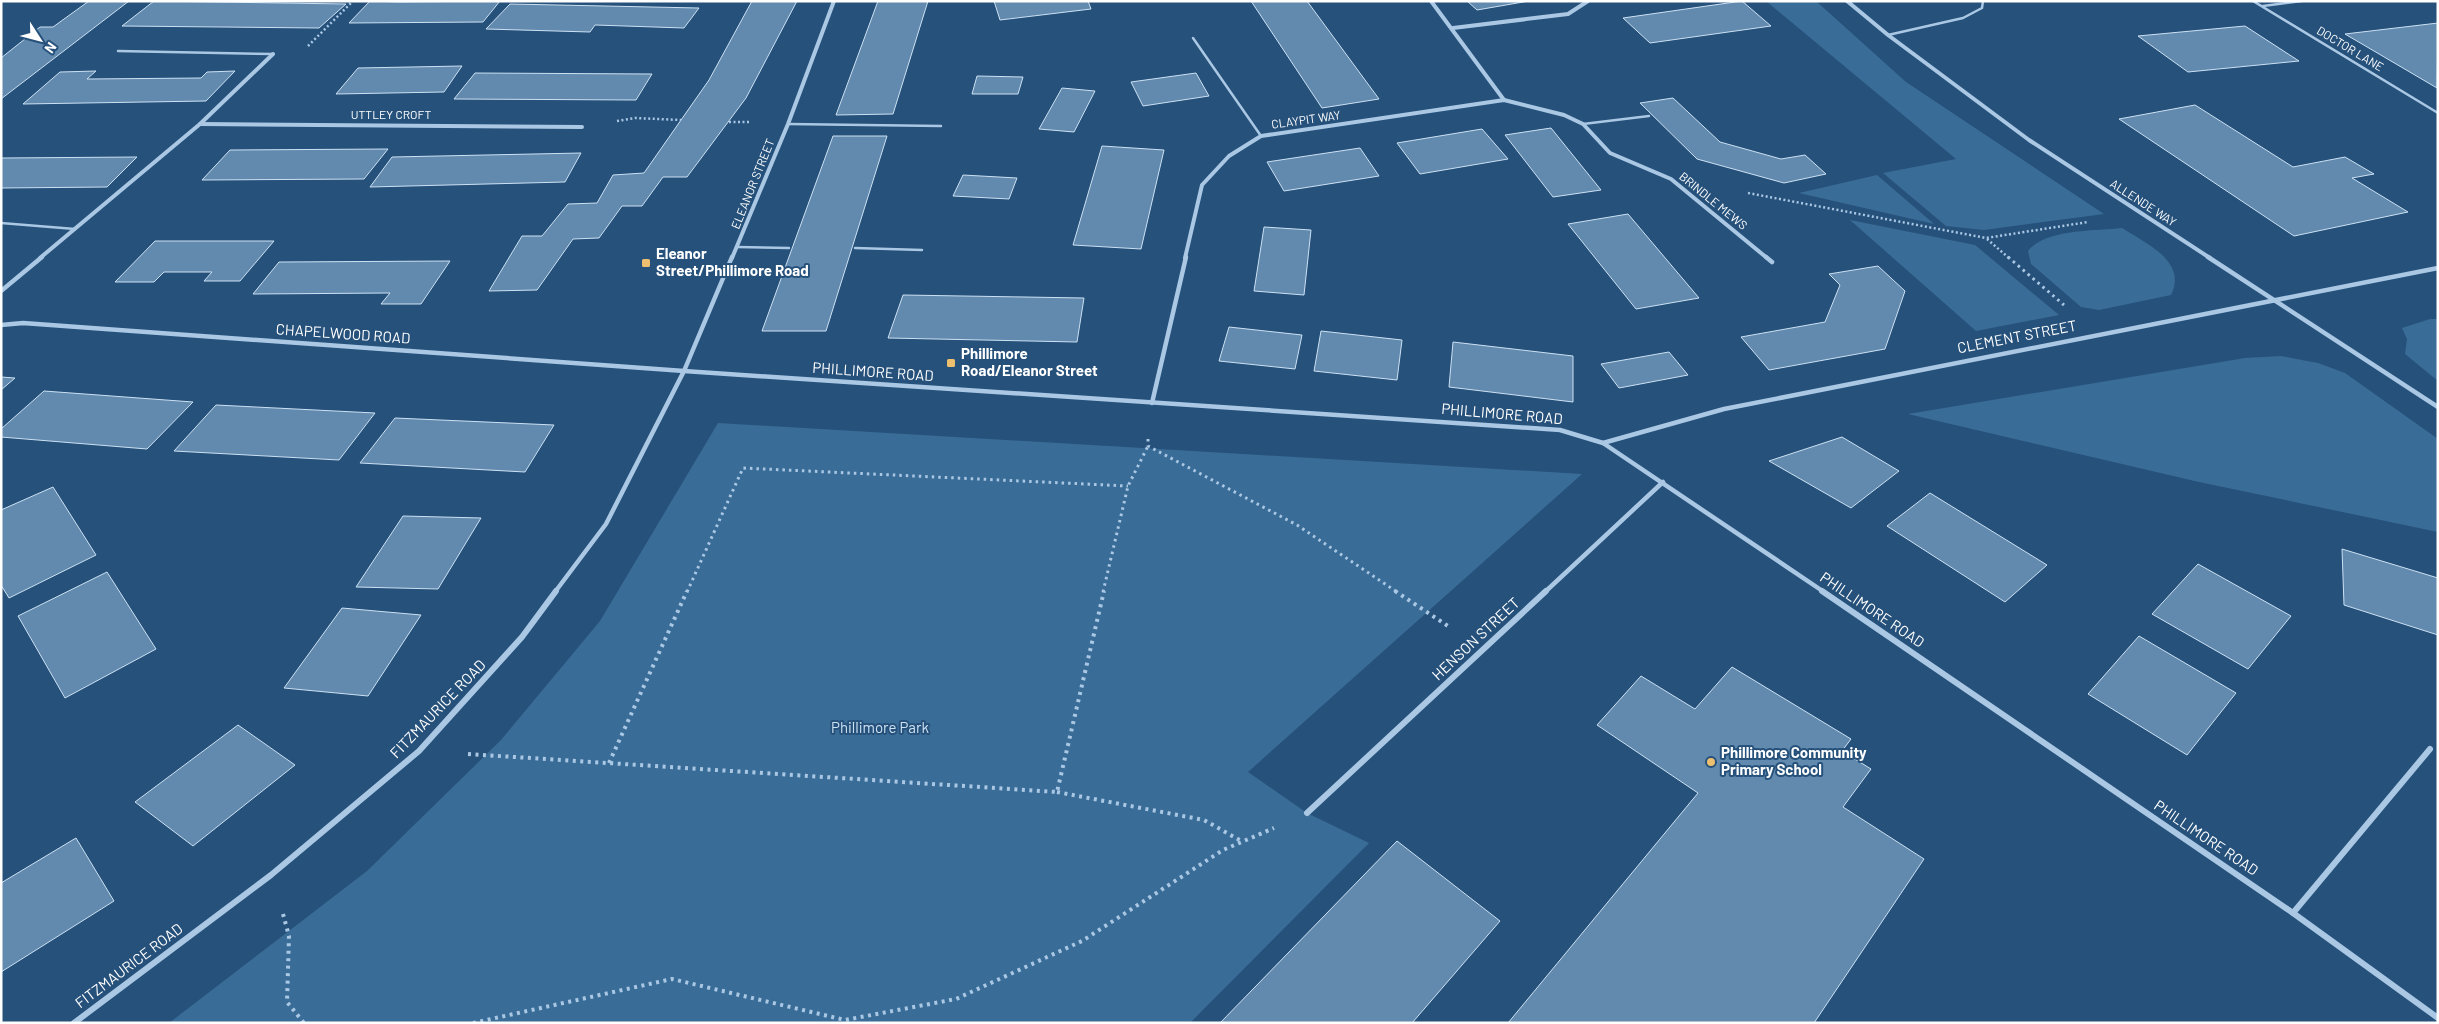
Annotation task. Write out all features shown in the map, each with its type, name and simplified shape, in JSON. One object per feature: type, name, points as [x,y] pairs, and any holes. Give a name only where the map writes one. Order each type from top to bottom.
[{"type":"street","name":"ELEANOR STREET","points":[[684,371],[788,124],[834,1]]},
{"type":"street","points":[[1431,1],[1453,28],[1504,100]]},
{"type":"street","points":[[1453,28],[1568,14],[1588,1]]},
{"type":"street","name":"ALLENDE WAY","points":[[1847,1],[1888,35],[2029,140],[2438,407]]},
{"type":"street","points":[[1,291],[200,124],[273,54]]},
{"type":"street","name":"BRINDLE MEWS","points":[[1504,100],[1564,115],[1583,124],[1610,153],[1671,179],[1772,262]]},
{"type":"street","name":"CLAYPIT WAY","points":[[1152,403],[1202,185],[1229,156],[1261,136],[1504,100]]},
{"type":"street","name":"UTTLEY CROFT","points":[[200,124],[582,126]]},
{"type":"street","name":"CLEMENT STREET","points":[[1603,443],[1724,409],[2272,299],[2438,268]]},
{"type":"street","name":"CHAPELWOOD ROAD","points":[[1,325],[33,324],[684,371]]},
{"type":"street","name":"PHILLIMORE ROAD","points":[[684,371],[1560,430],[1603,443],[1663,482],[2293,913],[2438,1018]]},
{"type":"street","name":"FITZMAURICE ROAD","points":[[74,1023],[271,875],[419,751],[522,637],[606,524],[684,371]]},
{"type":"street","name":"HENSON STREET","points":[[1307,813],[1663,482]]},
{"type":"street","points":[[2293,913],[2430,749]]},
{"type":"lane","points":[[1888,35],[1963,18],[1982,8],[1983,1]]},
{"type":"lane","name":"DOCTOR LANE","points":[[2253,1],[2438,113]]},
{"type":"lane","points":[[2263,6],[2302,1]]},
{"type":"lane","points":[[1193,38],[1261,136]]},
{"type":"lane","points":[[118,51],[273,54]]},
{"type":"lane","points":[[1583,124],[1649,116]]},
{"type":"lane","points":[[788,124],[941,126]]},
{"type":"lane","points":[[1,223],[74,229]]},
{"type":"lane","points":[[737,248],[789,248]]},
{"type":"lane","points":[[855,248],[922,250]]},
{"type":"path","points":[[273,54],[299,56],[353,1]]},
{"type":"path","points":[[582,126],[635,118],[681,120]]},
{"type":"path","points":[[1747,193],[1986,238],[2141,213]]},
{"type":"path","points":[[1986,238],[2097,334]]},
{"type":"path","points":[[1057,792],[1128,486],[1148,446],[1152,403]]},
{"type":"path","points":[[1148,446],[1297,525],[1484,649]]},
{"type":"path","points":[[609,763],[743,468],[1128,486]]},
{"type":"path","points":[[419,751],[1057,792],[1204,820],[1244,842]]},
{"type":"path","points":[[473,1023],[672,979],[844,1022],[956,999],[1082,941],[1222,850],[1307,813]]},
{"type":"path","points":[[271,875],[289,936],[287,1002],[304,1023]]},
{"type":"green space","points":[[1766,1],[1816,1],[1906,82],[2104,214],[1984,230],[1946,226],[1883,173],[1956,159]]},
{"type":"green space","points":[[1877,175],[1934,224],[1799,193]]},
{"type":"green space","points":[[1850,220],[1975,245],[2059,315],[1976,331]]},
{"type":"green space","points":[[2122,228],[2162,254],[2169,263],[2174,272],[2175,283],[2171,295],[2099,310],[2081,307],[2031,264],[2028,251],[2046,239],[2071,232]]},
{"type":"green space","points":[[2430,319],[2438,319],[2438,381],[2405,354],[2407,339],[2402,328]]},
{"type":"green space","points":[[2281,356],[2318,363],[2345,373],[2438,439],[2438,532],[2199,482],[1908,414],[2245,358]]},
{"type":"green space","name":"Phillimore Park","points":[[718,423],[1582,474],[1248,772],[1307,813],[1369,843],[1190,1023],[169,1023],[367,871],[501,740],[600,621]]},
{"type":"building","points":[[89,1],[129,1],[1,99],[1,58],[40,27],[53,27]]},
{"type":"building","points":[[154,1],[346,4],[319,28],[122,26]]},
{"type":"building","points":[[370,1],[500,1],[483,22],[349,23]]},
{"type":"building","points":[[752,1],[797,1],[746,98],[687,177],[663,177],[642,206],[622,206],[599,238],[573,239],[537,290],[489,291],[522,236],[542,236],[568,204],[597,203],[613,175],[644,173],[709,80]]},
{"type":"building","points":[[878,1],[928,1],[893,114],[836,115]]},
{"type":"building","points":[[994,1],[1088,1],[1091,9],[1000,20]]},
{"type":"building","points":[[1251,1],[1307,1],[1379,99],[1322,108]]},
{"type":"building","points":[[1467,1],[1529,1],[1477,10]]},
{"type":"building","points":[[1742,1],[1771,26],[1650,43],[1623,18]]},
{"type":"building","points":[[510,4],[699,8],[684,28],[595,25],[590,32],[486,29]]},
{"type":"building","points":[[2438,23],[2437,88],[2345,34]]},
{"type":"building","points":[[2245,26],[2299,61],[2188,72],[2138,36]]},
{"type":"building","points":[[462,66],[444,92],[336,94],[358,68]]},
{"type":"building","points":[[96,71],[87,79],[201,78],[207,72],[235,71],[206,101],[23,104],[60,72]]},
{"type":"building","points":[[475,73],[652,74],[636,100],[454,99]]},
{"type":"building","points":[[1196,73],[1209,96],[1143,106],[1131,82]]},
{"type":"building","points":[[977,76],[1023,77],[1018,94],[972,94]]},
{"type":"building","points":[[1062,88],[1095,91],[1074,132],[1039,129]]},
{"type":"building","points":[[1673,98],[1720,142],[1781,159],[1805,155],[1826,174],[1784,183],[1697,159],[1640,103]]},
{"type":"building","points":[[2195,105],[2293,167],[2345,157],[2374,174],[2352,178],[2408,212],[2294,236],[2119,119]]},
{"type":"building","points":[[1551,128],[1601,190],[1553,197],[1505,135]]},
{"type":"building","points":[[1482,129],[1508,159],[1420,174],[1397,143]]},
{"type":"building","points":[[833,136],[887,136],[826,331],[762,331]]},
{"type":"building","points":[[1102,146],[1164,150],[1141,249],[1073,245]]},
{"type":"building","points":[[1360,148],[1379,176],[1284,191],[1267,162]]},
{"type":"building","points":[[388,149],[364,179],[202,180],[230,150]]},
{"type":"building","points":[[581,153],[565,182],[370,187],[392,157]]},
{"type":"building","points":[[137,157],[107,187],[1,188],[1,158]]},
{"type":"building","points":[[963,175],[1017,178],[1009,199],[953,196]]},
{"type":"building","points":[[1628,214],[1699,298],[1636,309],[1568,224]]},
{"type":"building","points":[[1264,227],[1311,230],[1304,295],[1254,291]]},
{"type":"building","points":[[155,241],[274,241],[240,281],[204,281],[212,272],[164,272],[154,282],[115,282]]},
{"type":"building","points":[[450,261],[421,304],[381,304],[390,293],[253,294],[279,262]]},
{"type":"building","points":[[1878,266],[1905,291],[1885,349],[1769,370],[1741,337],[1825,322],[1840,285],[1829,274]]},
{"type":"building","points":[[903,295],[1084,298],[1077,342],[888,338]]},
{"type":"building","points":[[1229,327],[1302,335],[1295,369],[1219,361]]},
{"type":"building","points":[[1321,331],[1402,340],[1397,380],[1314,371]]},
{"type":"building","points":[[1453,342],[1573,356],[1573,402],[1449,387]]},
{"type":"building","points":[[1669,352],[1688,375],[1619,388],[1601,364]]},
{"type":"building","points":[[1,377],[15,378],[1,390]]},
{"type":"building","points":[[44,391],[193,402],[147,449],[1,437],[1,429]]},
{"type":"building","points":[[216,405],[375,413],[339,460],[174,451]]},
{"type":"building","points":[[395,418],[554,425],[525,472],[360,463]]},
{"type":"building","points":[[1842,437],[1899,471],[1851,508],[1769,461]]},
{"type":"building","points":[[53,487],[96,555],[9,598],[1,585],[1,510]]},
{"type":"building","points":[[1930,493],[2047,565],[2005,602],[1887,526]]},
{"type":"building","points":[[403,516],[481,518],[438,589],[356,587]]},
{"type":"building","points":[[2342,549],[2438,578],[2438,635],[2344,605]]},
{"type":"building","points":[[2198,564],[2291,616],[2248,669],[2152,614]]},
{"type":"building","points":[[107,572],[156,649],[65,698],[18,616]]},
{"type":"building","points":[[342,608],[421,615],[368,696],[284,688]]},
{"type":"building","points":[[2139,636],[2236,693],[2187,755],[2088,694]]},
{"type":"building","points":[[1732,667],[1851,739],[1842,751],[1871,769],[1843,807],[1924,859],[1814,1023],[1508,1023],[1698,793],[1597,725],[1641,676],[1695,709]]},
{"type":"building","points":[[238,725],[295,765],[193,846],[135,802]]},
{"type":"building","points":[[76,838],[114,901],[1,972],[1,883]]},
{"type":"building","points":[[1397,841],[1500,921],[1412,1023],[1220,1023]]},
{"type":"place","name":"Eleanor Street/Phillimore Road","points":[[646,263]]},
{"type":"place","name":"Phillimore Road/Eleanor Street","points":[[951,363]]},
{"type":"place","name":"Phillimore Community Primary School","points":[[1711,762]]}]
